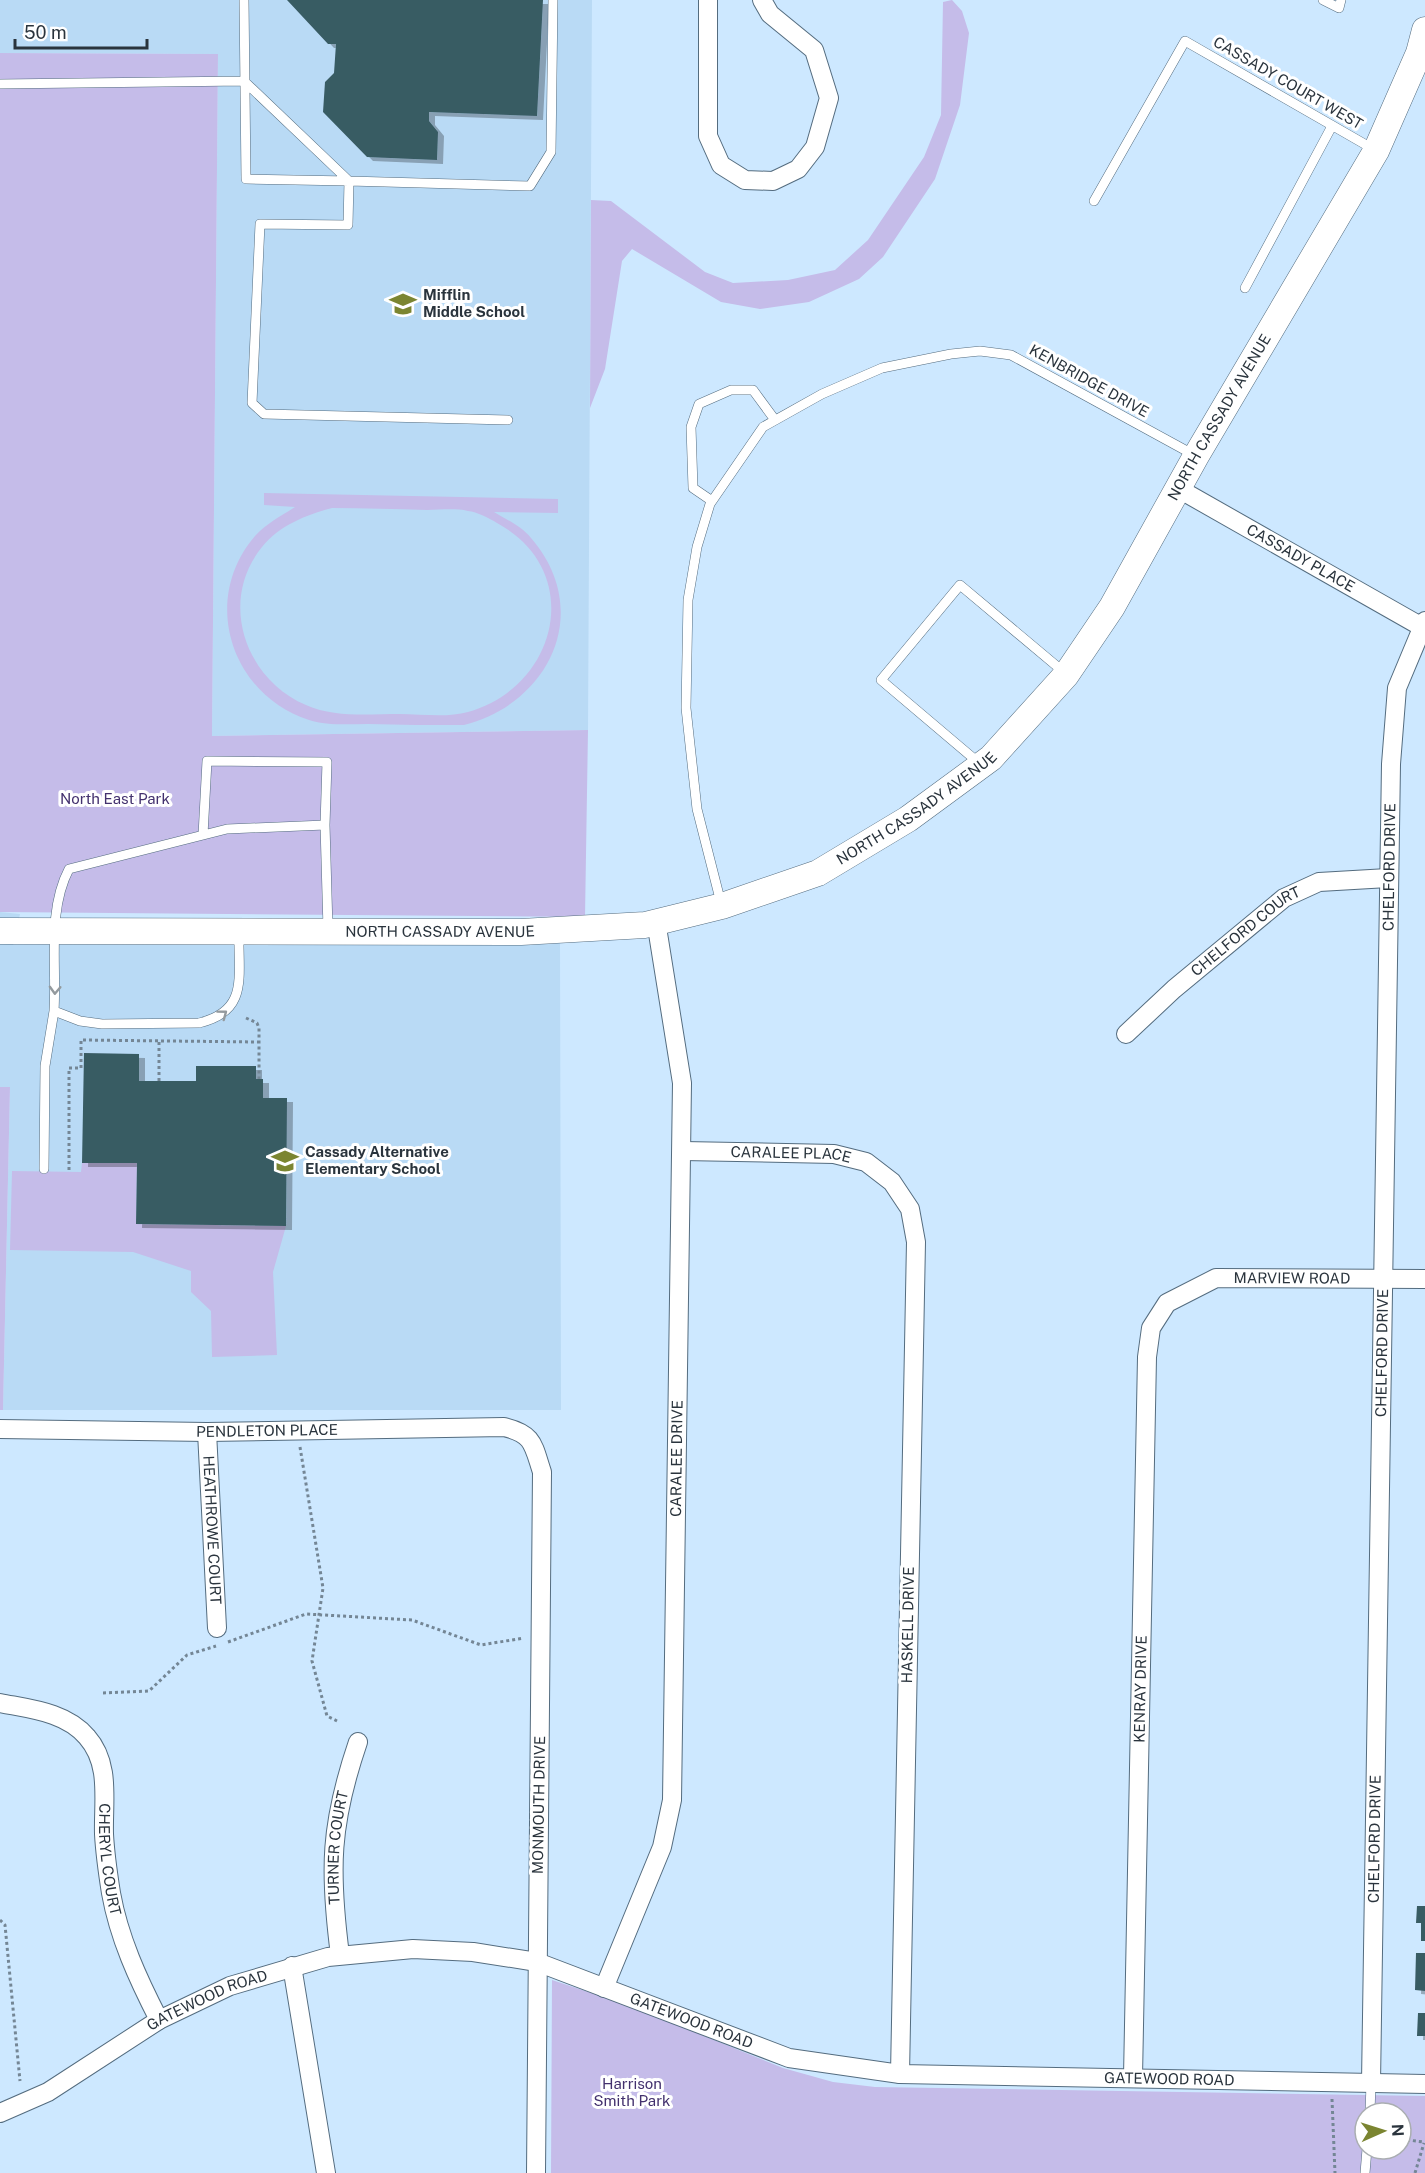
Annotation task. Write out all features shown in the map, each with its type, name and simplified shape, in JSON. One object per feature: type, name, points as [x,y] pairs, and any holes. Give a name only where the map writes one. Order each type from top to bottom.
[{"type":"main road","name":"NORTH CASSADY AVENUE","points":[[0,931],[521,932],[645,925],[722,906],[818,873],[908,819],[991,758],[1066,675],[1112,607],[1196,456],[1376,151],[1419,53],[1425,30]]},
{"type":"street","points":[[708,0],[708,136],[721,165],[745,180],[773,181],[798,169],[815,147],[829,98],[814,51],[770,14],[762,0]]},
{"type":"street","name":"CASSADY PLACE","points":[[1179,489],[1424,624]]},
{"type":"street","name":"CHELFORD DRIVE","points":[[1371,2083],[1391,764],[1397,688],[1424,624]]},
{"type":"street","name":"CHELFORD COURT","points":[[1126,1034],[1174,989],[1284,898],[1319,882],[1388,878]]},
{"type":"street","name":"CARALEE DRIVE","points":[[604,1988],[662,1846],[672,1800],[683,1151],[682,1083],[656,921]]},
{"type":"street","name":"CARALEE PLACE","points":[[683,1151],[834,1154],[866,1162],[892,1182]]},
{"type":"street","name":"HASKELL DRIVE","points":[[892,1182],[910,1209],[916,1242],[900,2074]]},
{"type":"street","name":"MARVIEW ROAD","points":[[1167,1303],[1216,1278],[1226,1276],[1425,1279]]},
{"type":"street","name":"KENRAY DRIVE","points":[[1133,2077],[1147,1357],[1151,1328],[1167,1303]]},
{"type":"street","name":"PENDLETON PLACE","points":[[0,1429],[207,1432],[504,1427],[519,1430],[532,1439]]},
{"type":"street","name":"HEATHROWE COURT","points":[[207,1432],[217,1628]]},
{"type":"street","name":"MONMOUTH DRIVE","points":[[532,1439],[542,1472],[536,2173]]},
{"type":"street","name":"CHERYL COURT","points":[[0,1702],[51,1713],[72,1724],[88,1737],[100,1759],[105,1785],[104,1835],[111,1894],[135,1974],[159,2020]]},
{"type":"street","name":"TURNER COURT","points":[[340,1955],[332,1894],[333,1847],[338,1806],[358,1742]]},
{"type":"street","name":"GATEWOOD ROAD","points":[[0,2113],[48,2092],[159,2020],[230,1986],[292,1966],[340,1955],[413,1949],[473,1952],[537,1962],[789,2058],[900,2074],[1425,2084]]},
{"type":"street","points":[[292,1966],[326,2173]]},
{"type":"lane","points":[[244,0],[246,179],[530,186],[551,152],[553,0]]},
{"type":"lane","points":[[1323,0],[1339,8],[1341,0]]},
{"type":"lane","name":"CASSADY COURT WEST","points":[[1094,201],[1185,41],[1376,151]]},
{"type":"lane","points":[[0,84],[244,81],[349,181],[348,225],[260,224],[252,403],[257,410],[264,414],[508,420]]},
{"type":"lane","points":[[1245,288],[1332,126]]},
{"type":"lane","name":"KENBRIDGE DRIVE","points":[[712,501],[763,427],[775,420],[822,394],[882,368],[951,354],[980,351],[1011,355],[1196,456]]},
{"type":"lane","points":[[722,906],[697,809],[686,708],[688,600],[697,547],[712,501],[693,488],[691,427],[699,404],[731,390],[753,390],[775,420]]},
{"type":"lane","points":[[981,765],[881,680],[960,585],[1066,675]]},
{"type":"lane","points":[[203,835],[207,761],[327,762],[325,825],[328,931]]},
{"type":"lane","points":[[44,1169],[45,1066],[54,1011],[55,931],[60,886],[69,868],[227,829],[325,825]]},
{"type":"lane","points":[[54,1011],[80,1022],[102,1024],[213,1021],[233,1005],[238,994],[239,931]]},
{"type":"lane","points":[[1370,2101],[1371,2083]]},
{"type":"path","points":[[246,1018],[256,1023],[259,1042],[259,1079]]},
{"type":"path","points":[[69,1170],[69,1068],[81,1068],[81,1040],[259,1042]]},
{"type":"path","points":[[159,1041],[159,1081]]},
{"type":"path","points":[[301,1430],[300,1455],[323,1588],[312,1661],[327,1716],[337,1721]]},
{"type":"path","points":[[103,1693],[148,1691],[187,1654],[306,1614],[412,1620],[481,1645],[540,1637]]},
{"type":"path","points":[[0,1920],[5,1925],[20,2081]]},
{"type":"path","points":[[1332,2082],[1335,2173]]},
{"type":"path","points":[[1414,2173],[1424,2143]]},
{"type":"shaded area","name":"Mifflin Middle School","points":[[0,0],[592,0],[588,730],[212,736],[218,54],[0,53]]},
{"type":"shaded area","name":"Cassady Alternative Elementary School","points":[[0,912],[20,914],[13,945],[560,943],[561,1410],[3,1410],[10,1087],[0,1087]]},
{"type":"green space","points":[[952,0],[962,11],[969,33],[960,105],[935,179],[883,257],[859,279],[809,302],[760,309],[721,302],[632,249],[622,261],[605,369],[590,408],[591,200],[611,201],[705,272],[733,283],[788,280],[835,270],[868,240],[924,157],[941,115],[943,2]]},
{"type":"green space","name":"North East Park","points":[[0,53],[218,54],[212,736],[588,730],[585,917],[0,912]]},
{"type":"green space","points":[[264,493],[558,499],[558,513],[494,512],[531,538],[550,566],[559,595],[560,623],[553,651],[540,675],[520,697],[494,714],[464,725],[331,724],[309,720],[282,708],[260,690],[243,668],[232,643],[227,616],[229,588],[238,561],[260,531],[295,507],[264,505]],"holes":[[[332,508],[463,510],[497,523],[525,544],[543,569],[551,597],[550,626],[540,654],[523,679],[499,699],[468,712],[434,715],[329,712],[306,705],[285,693],[267,677],[254,658],[245,636],[241,614],[242,591],[249,568],[269,539],[285,527]]]},
{"type":"green space","points":[[0,1087],[10,1087],[3,1410],[0,1410]]},
{"type":"green space","points":[[82,1163],[137,1163],[136,1224],[286,1226],[273,1272],[277,1355],[212,1357],[211,1311],[191,1292],[191,1271],[133,1252],[10,1250],[12,1171],[81,1172]]},
{"type":"green space","name":"Harrison Smith Park","points":[[552,1980],[625,2004],[783,2068],[833,2082],[875,2087],[1425,2096],[1425,2173],[551,2173]]},
{"type":"building","points":[[287,0],[543,0],[537,116],[429,112],[429,121],[438,132],[437,160],[367,157],[323,112],[325,82],[334,73],[336,44],[328,44]]},
{"type":"building","points":[[84,1053],[139,1054],[139,1081],[196,1081],[196,1066],[256,1066],[256,1079],[263,1079],[263,1098],[287,1098],[286,1226],[136,1224],[137,1163],[82,1163]]},
{"type":"building","points":[[1417,1906],[1425,1906],[1425,1941],[1421,1941],[1421,1923],[1416,1923]]},
{"type":"building","points":[[1416,1953],[1425,1953],[1425,1991],[1415,1990]]},
{"type":"building","points":[[1418,2013],[1425,2013],[1425,2036],[1417,2036]]},
{"type":"place","name":"Mifflin Middle School","points":[[403,304]]},
{"type":"place","name":"Cassady Alternative Elementary School","points":[[285,1161]]}]
